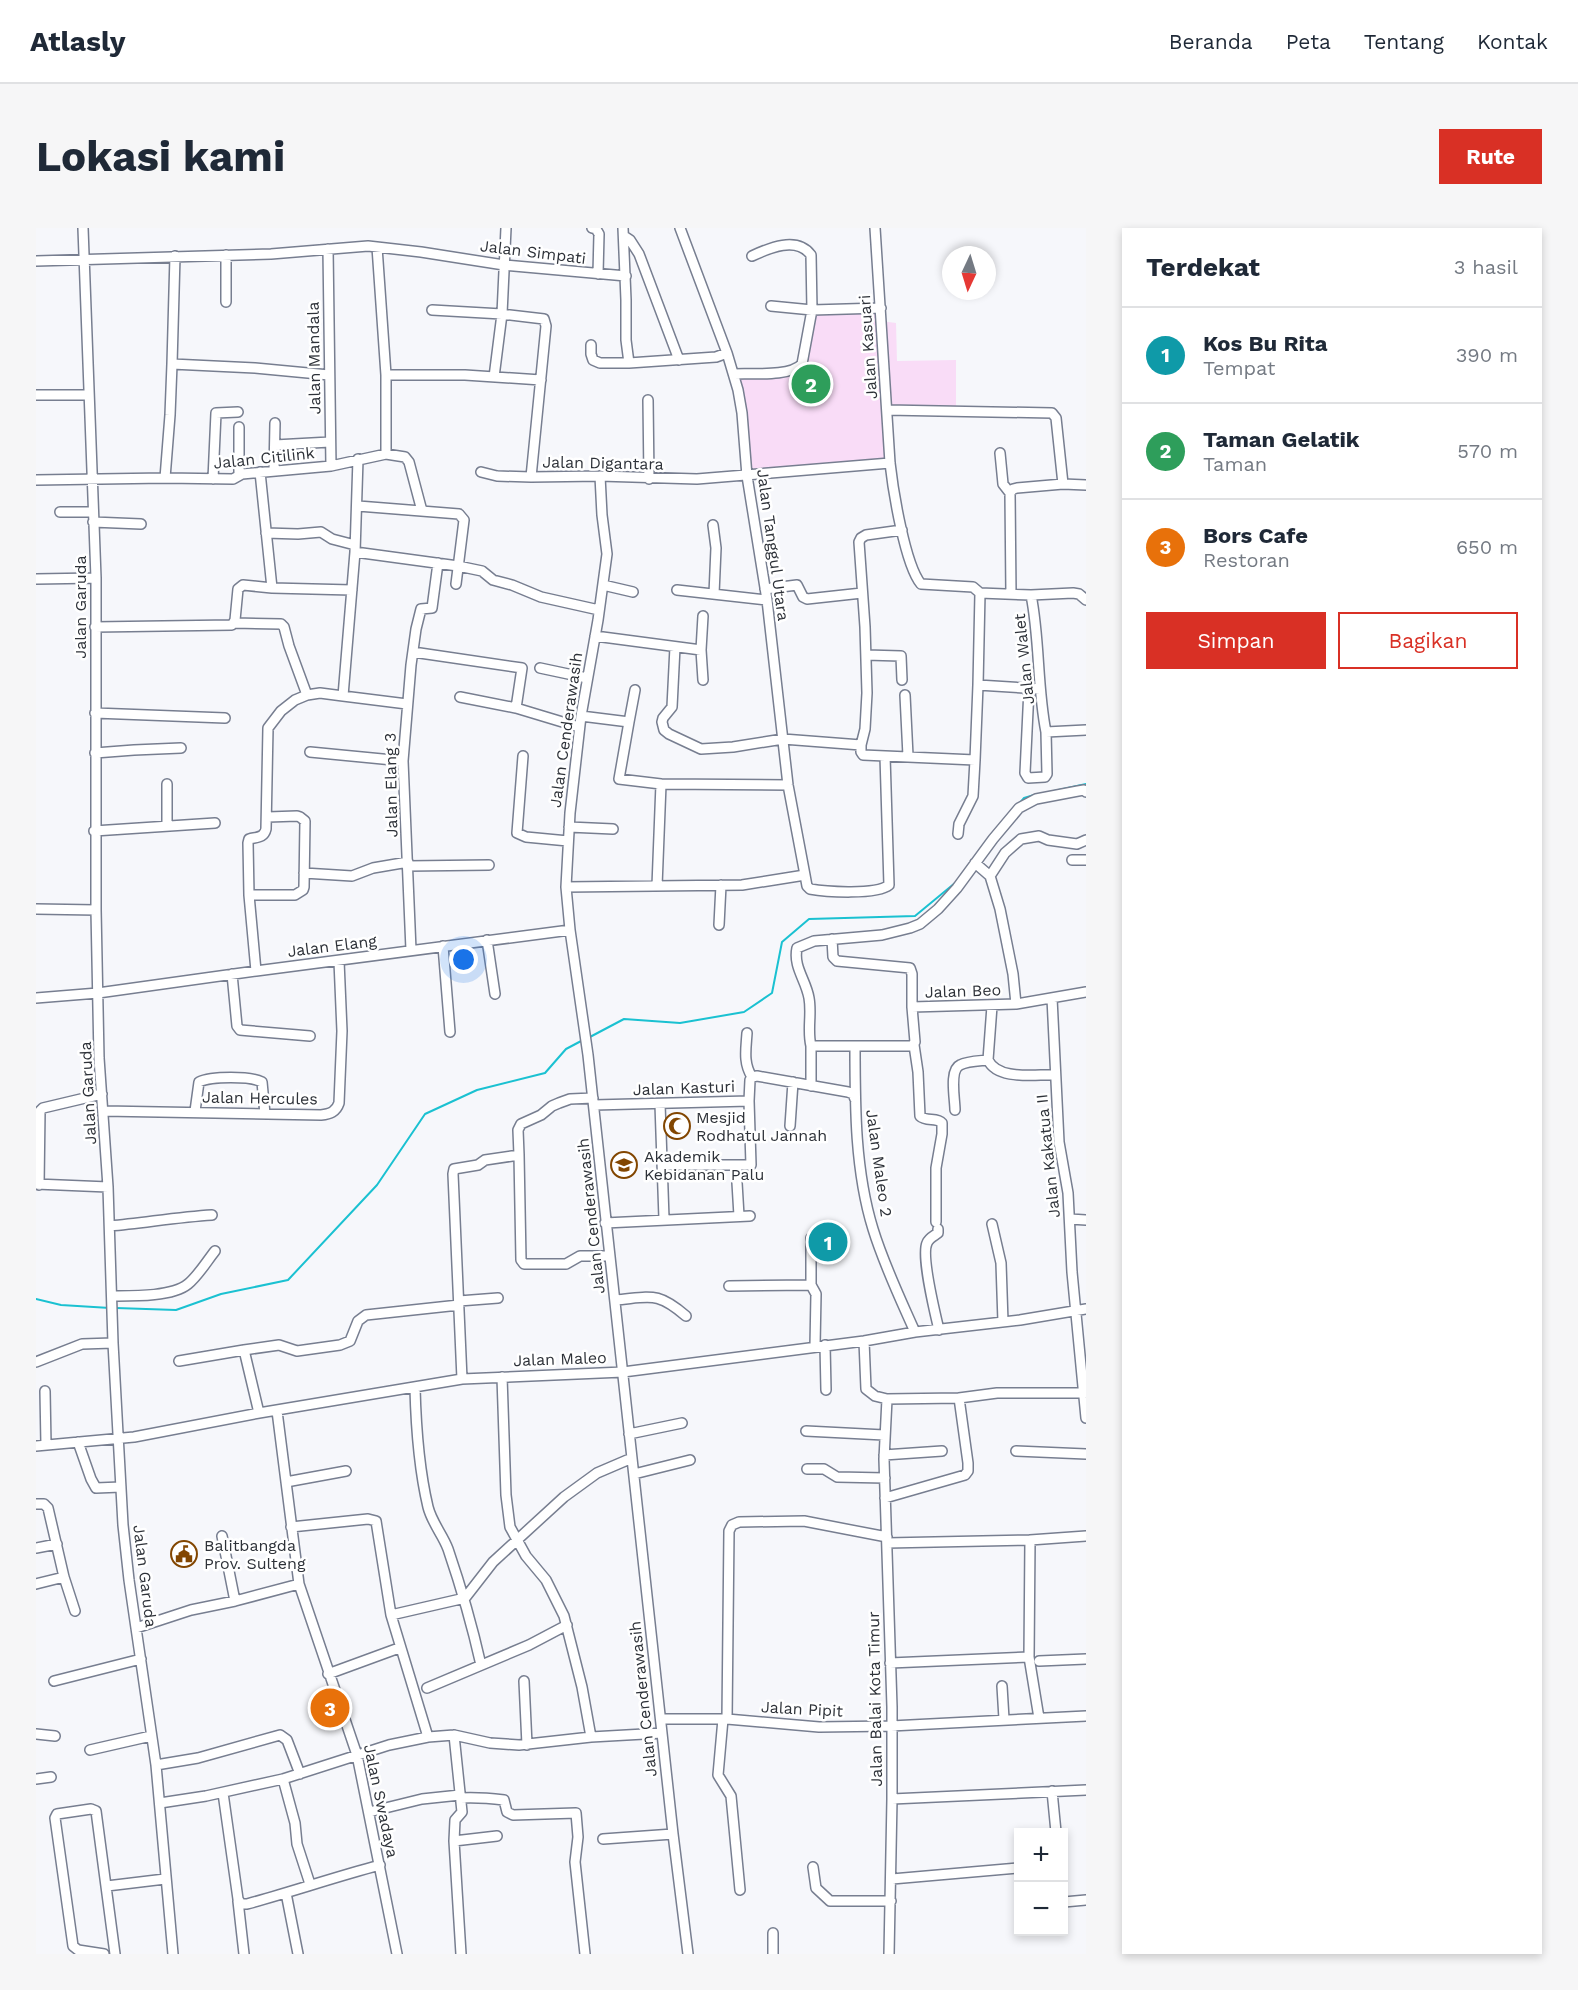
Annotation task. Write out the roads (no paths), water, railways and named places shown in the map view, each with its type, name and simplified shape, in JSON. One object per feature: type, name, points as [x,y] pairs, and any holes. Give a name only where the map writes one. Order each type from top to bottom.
[{"type":"street","name":"Jalan Garuda","points":[[83,228],[96,578],[94,831],[99,1058],[110,1226],[113,1343],[123,1525],[156,1765],[172,1954]]},
{"type":"street","points":[[494,377],[502,314],[506,228]]},
{"type":"street","points":[[592,228],[596,229],[599,234],[598,274]]},
{"type":"street","name":"Jalan Tanggul Utara","points":[[680,228],[722,355],[734,374],[742,413],[744,476],[767,600],[783,739],[785,786],[800,875]]},
{"type":"street","name":"Jalan Kasuari","points":[[874,228],[890,463],[902,530]]},
{"type":"street","points":[[624,232],[639,254],[679,360]]},
{"type":"street","points":[[624,232],[626,340],[629,363]]},
{"type":"street","points":[[734,374],[784,372],[799,368],[802,364],[812,310],[812,262],[811,255],[806,249],[790,244],[768,249],[752,256]]},
{"type":"street","name":"Jalan Simpati","points":[[36,261],[271,254],[378,247],[504,266],[626,276]]},
{"type":"street","points":[[378,247],[386,375],[386,454]]},
{"type":"street","name":"Jalan Mandala","points":[[328,249],[332,466]]},
{"type":"street","points":[[226,255],[226,302]]},
{"type":"street","points":[[165,478],[170,415],[175,256]]},
{"type":"street","points":[[771,306],[812,310],[881,308]]},
{"type":"street","points":[[432,310],[502,314]]},
{"type":"street","name":"Jalan Digantara","points":[[502,314],[544,319],[546,326],[531,477],[600,476],[649,479],[744,476],[890,463]]},
{"type":"street","points":[[591,345],[593,360],[600,363],[679,360],[722,355]]},
{"type":"street","points":[[172,364],[255,368],[329,375]]},
{"type":"street","points":[[386,375],[541,380]]},
{"type":"street","points":[[36,395],[89,394]]},
{"type":"street","points":[[648,400],[649,479]]},
{"type":"street","points":[[887,410],[1052,413],[1056,418],[1063,484]]},
{"type":"street","points":[[213,479],[216,414],[217,412],[238,412]]},
{"type":"street","points":[[274,471],[275,423]]},
{"type":"street","points":[[239,428],[239,475]]},
{"type":"street","points":[[275,445],[330,442]]},
{"type":"street","points":[[1000,453],[1003,484],[1011,493]]},
{"type":"street","name":"Jalan Citilink","points":[[36,480],[233,479],[239,475],[260,472],[332,466],[386,454],[402,457],[409,462],[422,511]]},
{"type":"street","points":[[343,696],[358,506],[358,459]]},
{"type":"street","points":[[260,472],[272,588]]},
{"type":"street","points":[[482,472],[497,476],[531,477]]},
{"type":"street","name":"Jalan Cenderawasih","points":[[600,476],[607,554],[580,716],[569,827],[566,887],[588,1055],[672,1834],[688,1954]]},
{"type":"street","points":[[1011,594],[1011,493],[1013,489],[1063,484],[1086,485]]},
{"type":"street","points":[[358,506],[459,514],[464,518],[456,584]]},
{"type":"street","points":[[60,512],[141,524]]},
{"type":"street","points":[[713,525],[716,548],[714,594]]},
{"type":"street","points":[[902,530],[866,535],[859,542],[866,655],[865,729],[861,752],[863,755],[975,760]]},
{"type":"street","name":"Jalan Walet","points":[[902,530],[917,579],[921,584],[973,587],[980,593],[1031,595],[1046,732],[1047,774],[1039,778],[1028,778],[1024,773],[1029,688]]},
{"type":"street","points":[[266,533],[321,532],[355,548],[482,572],[493,580],[541,597],[599,610]]},
{"type":"street","name":"Jalan Elang 3","points":[[411,950],[403,761],[412,651],[417,621],[421,609],[432,608],[438,563]]},
{"type":"street","points":[[36,579],[96,578]]},
{"type":"street","points":[[234,623],[238,589],[243,585],[352,590]]},
{"type":"street","points":[[603,585],[633,592]]},
{"type":"street","points":[[765,589],[797,585],[803,597],[807,598],[862,593]]},
{"type":"street","points":[[677,590],[767,600]]},
{"type":"street","points":[[958,834],[959,824],[973,796],[980,593]]},
{"type":"street","points":[[1031,595],[1072,593],[1079,594],[1086,600]]},
{"type":"street","points":[[703,616],[701,650],[704,680]]},
{"type":"street","points":[[95,627],[281,624],[307,695]]},
{"type":"street","points":[[595,636],[701,650]]},
{"type":"street","points":[[675,647],[672,707],[663,718],[664,730],[701,749],[733,747],[783,739],[861,745]]},
{"type":"street","points":[[412,651],[522,668],[516,708]]},
{"type":"street","points":[[866,655],[901,656],[902,680]]},
{"type":"street","points":[[540,668],[587,678]]},
{"type":"street","points":[[978,685],[1040,689]]},
{"type":"street","points":[[635,690],[619,779],[661,784],[785,786]]},
{"type":"street","points":[[256,971],[249,895],[248,840],[265,834],[268,817],[268,728],[294,700],[307,695],[320,693],[407,705]]},
{"type":"street","points":[[905,695],[908,756]]},
{"type":"street","points":[[460,697],[516,708],[579,727]]},
{"type":"street","points":[[95,713],[225,718]]},
{"type":"street","points":[[580,716],[629,723]]},
{"type":"street","points":[[1046,732],[1086,730]]},
{"type":"street","points":[[95,753],[181,748]]},
{"type":"street","points":[[310,752],[403,761]]},
{"type":"street","points":[[523,756],[517,833],[526,837],[568,841]]},
{"type":"street","points":[[566,887],[742,885],[800,875],[810,890],[883,889],[889,885],[885,756]]},
{"type":"street","points":[[167,784],[167,826]]},
{"type":"street","points":[[657,886],[661,784]]},
{"type":"street","points":[[811,1086],[811,1009],[809,996],[798,970],[795,954],[797,948],[814,941],[882,935],[920,924],[938,909],[957,888],[1011,815],[1019,808],[1036,799],[1078,791],[1086,792]]},
{"type":"street","points":[[249,895],[298,894],[303,890],[304,821],[297,816],[268,817]]},
{"type":"street","points":[[94,831],[215,823]]},
{"type":"street","points":[[569,827],[613,829]]},
{"type":"street","points":[[990,876],[1005,853],[1022,839],[1039,836],[1048,840],[1077,844],[1086,840]]},
{"type":"street","points":[[1072,860],[1086,860]]},
{"type":"street","points":[[975,862],[990,876],[1003,921],[1016,1004]]},
{"type":"street","points":[[304,873],[352,876],[373,868],[408,864],[489,865]]},
{"type":"street","points":[[719,925],[721,885]]},
{"type":"street","points":[[36,909],[96,910]]},
{"type":"street","name":"Jalan Elang","points":[[36,998],[98,993],[570,930]]},
{"type":"street","points":[[832,939],[833,957],[837,961],[910,968],[912,1007]]},
{"type":"street","points":[[487,940],[495,994]]},
{"type":"street","points":[[443,946],[450,1032]]},
{"type":"street","name":"Jalan Hercules","points":[[104,1111],[321,1115],[337,1110],[342,1031],[339,961]]},
{"type":"street","points":[[232,974],[237,1026],[240,1030],[310,1036]]},
{"type":"street","name":"Jalan Beo","points":[[939,1329],[928,1282],[926,1249],[927,1243],[938,1233],[936,1168],[942,1123],[939,1120],[924,1119],[920,1116],[912,1007],[1016,1004],[1086,992]]},
{"type":"street","name":"Jalan Kakatua II","points":[[1052,998],[1059,1142],[1066,1177],[1086,1418]]},
{"type":"street","points":[[992,1006],[988,1060],[990,1064],[999,1071],[1009,1074],[1055,1075]]},
{"type":"street","points":[[747,1033],[745,1059],[752,1077]]},
{"type":"street","points":[[811,1046],[914,1045]]},
{"type":"street","name":"Jalan Maleo 2","points":[[855,1046],[855,1099],[860,1156],[870,1217],[886,1268],[915,1332]]},
{"type":"street","points":[[955,1110],[953,1077],[956,1068],[960,1065],[988,1060]]},
{"type":"street","name":"Jalan Kasturi","points":[[519,1155],[518,1130],[521,1124],[541,1115],[548,1108],[570,1099],[660,1104],[749,1101],[750,1080],[757,1076],[848,1092],[853,1094],[855,1099]]},
{"type":"street","points":[[195,1112],[199,1082],[216,1079],[250,1079],[262,1082],[265,1114]]},
{"type":"street","points":[[790,1126],[793,1082]]},
{"type":"street","points":[[102,1094],[44,1108],[40,1111],[38,1184],[108,1187]]},
{"type":"street","points":[[663,1165],[749,1166],[752,1163],[749,1101]]},
{"type":"street","points":[[660,1104],[664,1219]]},
{"type":"street","points":[[462,1379],[454,1169],[478,1165],[485,1160],[519,1155],[522,1263],[527,1265],[566,1264],[579,1256],[609,1256]]},
{"type":"street","points":[[736,1166],[739,1216]]},
{"type":"street","points":[[110,1226],[212,1215]]},
{"type":"street","points":[[605,1223],[750,1216]]},
{"type":"street","points":[[1070,1219],[1086,1220]]},
{"type":"street","points":[[992,1224],[1001,1263],[1003,1322]]},
{"type":"street","points":[[811,1238],[811,1285],[816,1294],[826,1390]]},
{"type":"street","points":[[112,1298],[160,1293],[183,1287],[215,1251]]},
{"type":"street","points":[[729,1286],[811,1285]]},
{"type":"street","points":[[615,1300],[654,1297],[664,1299],[686,1316]]},
{"type":"street","points":[[179,1360],[279,1345],[297,1351],[340,1345],[350,1341],[358,1321],[366,1315],[498,1298]]},
{"type":"street","name":"Jalan Maleo","points":[[41,1445],[118,1439],[462,1379],[623,1372],[1086,1309]]},
{"type":"street","points":[[864,1341],[866,1389],[875,1396],[887,1399],[959,1398],[997,1393],[1084,1393]]},
{"type":"street","points":[[36,1362],[82,1344],[113,1343]]},
{"type":"street","points":[[244,1350],[259,1413]]},
{"type":"street","points":[[501,1377],[506,1495],[510,1527],[515,1540],[546,1580],[560,1604],[582,1687],[591,1737]]},
{"type":"street","points":[[415,1388],[416,1424],[428,1508],[446,1545],[465,1598],[481,1665]]},
{"type":"street","points":[[41,1445],[45,1390]]},
{"type":"street","points":[[885,1498],[967,1473],[968,1463],[959,1398]]},
{"type":"street","name":"Jalan Balai Kota Timur","points":[[887,1399],[884,1455],[892,1799],[889,1954]]},
{"type":"street","name":"Jalan Swadaya","points":[[277,1412],[299,1584],[357,1755],[397,1954]]},
{"type":"street","points":[[629,1434],[682,1423]]},
{"type":"street","points":[[806,1431],[884,1440]]},
{"type":"street","points":[[78,1442],[96,1488],[121,1487]]},
{"type":"street","points":[[884,1455],[942,1451]]},
{"type":"street","points":[[1016,1451],[1086,1454]]},
{"type":"street","points":[[391,1615],[465,1598],[493,1562],[564,1497],[583,1482],[609,1467],[632,1458]]},
{"type":"street","points":[[634,1474],[690,1460]]},
{"type":"street","points":[[807,1469],[826,1469],[837,1477],[885,1478]]},
{"type":"street","points":[[286,1482],[346,1471]]},
{"type":"street","points":[[36,1504],[44,1504],[48,1508],[75,1611]]},
{"type":"street","points":[[291,1527],[368,1519],[376,1521],[391,1615],[399,1648],[428,1737]]},
{"type":"street","points":[[740,1890],[731,1796],[718,1774],[725,1719],[729,1531],[732,1525],[739,1522],[804,1521],[887,1540],[1030,1540],[1086,1536]]},
{"type":"street","points":[[222,1536],[236,1601]]},
{"type":"street","points":[[1030,1540],[1029,1657],[1038,1718]]},
{"type":"street","points":[[36,1548],[57,1545]]},
{"type":"street","points":[[36,1584],[64,1576]]},
{"type":"street","points":[[136,1628],[191,1610],[299,1584]]},
{"type":"street","points":[[427,1688],[529,1645],[567,1625]]},
{"type":"street","points":[[328,1674],[399,1648]]},
{"type":"street","points":[[890,1663],[1029,1657]]},
{"type":"street","points":[[54,1681],[141,1659]]},
{"type":"street","points":[[1040,1661],[1086,1659]]},
{"type":"street","points":[[524,1681],[527,1745]]},
{"type":"street","points":[[1002,1686],[1004,1719]]},
{"type":"street","name":"Jalan Pipit","points":[[661,1719],[725,1719],[819,1727],[891,1726],[1086,1716]]},
{"type":"street","points":[[160,1803],[223,1793],[283,1779],[389,1745],[428,1737],[454,1735],[489,1743],[527,1745],[591,1737],[662,1733]]},
{"type":"street","points":[[36,1734],[55,1736]]},
{"type":"street","points":[[156,1765],[198,1758],[280,1735],[287,1740],[300,1774]]},
{"type":"street","points":[[454,1735],[462,1812],[455,1820],[454,1841],[461,1954]]},
{"type":"street","points":[[90,1750],[151,1736]]},
{"type":"street","points":[[36,1779],[51,1778]]},
{"type":"street","points":[[283,1779],[295,1823],[297,1844],[310,1884]]},
{"type":"street","points":[[892,1799],[1086,1790]]},
{"type":"street","points":[[1052,1791],[1056,1828]]},
{"type":"street","points":[[223,1793],[243,1954]]},
{"type":"street","points":[[369,1812],[422,1799],[460,1796],[504,1800],[507,1812],[513,1815],[576,1813],[578,1837],[575,1863],[585,1954]]},
{"type":"street","points":[[104,1954],[78,1950],[73,1946],[55,1818],[57,1814],[91,1809],[96,1811],[115,1954]]},
{"type":"street","points":[[603,1839],[672,1834]]},
{"type":"street","points":[[454,1841],[497,1836]]},
{"type":"street","points":[[238,1901],[241,1904],[247,1904],[380,1865]]},
{"type":"street","points":[[813,1867],[816,1888],[830,1901],[891,1901]]},
{"type":"street","points":[[892,1879],[1014,1868]]},
{"type":"street","points":[[106,1886],[165,1879]]},
{"type":"street","points":[[286,1893],[298,1954]]},
{"type":"street","points":[[1068,1902],[1086,1900]]},
{"type":"street","points":[[773,1933],[773,1954]]},
{"type":"waterway","points":[[1054,791],[1086,784]]},
{"type":"waterway","points":[[1019,804],[1024,798],[1034,795]]},
{"type":"waterway","points":[[588,1038],[624,1019],[680,1023],[744,1012],[772,993],[782,942],[809,919],[915,916],[955,883]]},
{"type":"waterway","points":[[116,1308],[176,1310],[221,1294],[288,1280],[377,1185],[425,1114],[477,1090],[545,1073],[566,1049],[583,1040]]},
{"type":"waterway","points":[[36,1299],[61,1305],[110,1308]]},
{"type":"place","name":"Taman Gelatik","points":[[811,384]]},
{"type":"place","name":"Mesjid Rodhatul Jannah","points":[[677,1126]]},
{"type":"place","name":"Akademik Kebidanan Palu","points":[[624,1165]]},
{"type":"place","name":"Kos Bu Rita","points":[[828,1242]]},
{"type":"place","name":"Balitbangda Prov. Sulteng","points":[[184,1554]]},
{"type":"place","name":"Bors Cafe","points":[[330,1708]]}]
